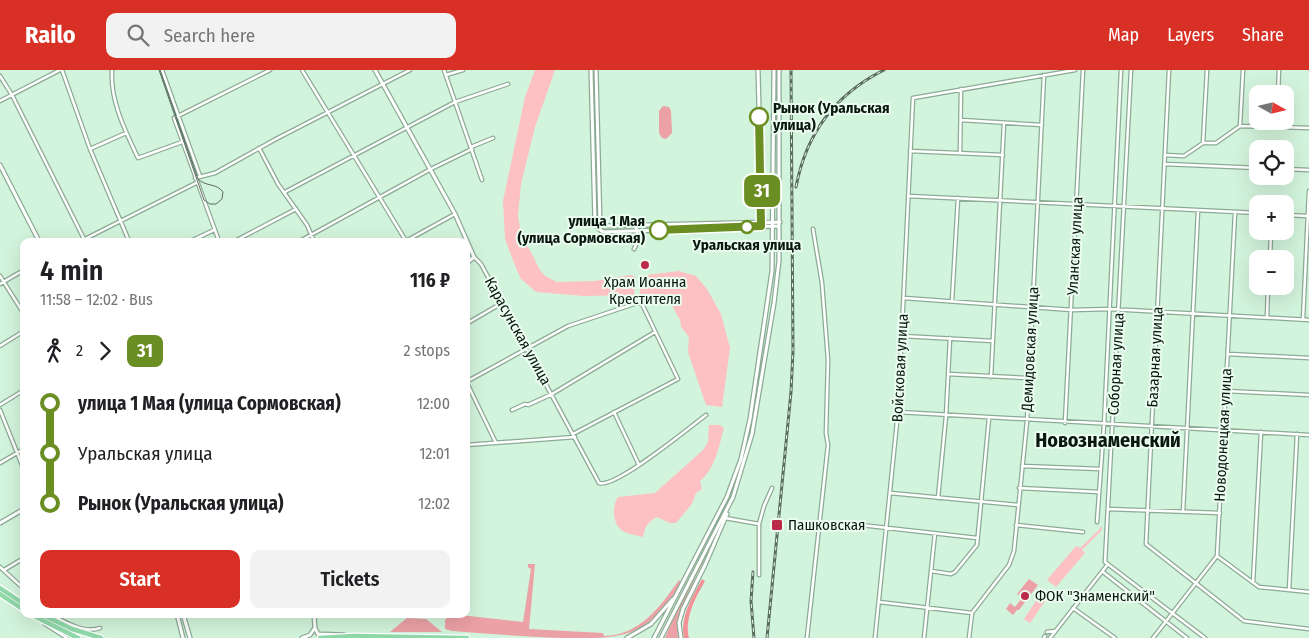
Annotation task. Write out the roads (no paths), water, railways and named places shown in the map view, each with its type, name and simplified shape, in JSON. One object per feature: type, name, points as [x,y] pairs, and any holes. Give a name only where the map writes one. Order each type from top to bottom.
[{"type":"highway","points":[[0,588],[20,601]]},
{"type":"highway","points":[[0,594],[20,607]]},
{"type":"highway","points":[[38,618],[78,638]]},
{"type":"highway","points":[[49,618],[72,629],[101,638]]},
{"type":"highway","points":[[320,638],[354,636],[467,638]]},
{"type":"main road","name":"Карасунская улица","points":[[375,70],[431,169],[466,238]]},
{"type":"main road","points":[[591,70],[599,225],[603,232],[762,223],[773,224]]},
{"type":"main road","points":[[595,123],[596,70]]},
{"type":"main road","points":[[758,70],[762,223]]},
{"type":"main road","points":[[654,638],[727,497],[741,459],[750,419],[769,302],[772,271],[774,70]]},
{"type":"main road","points":[[681,638],[679,623],[683,609],[705,565],[725,518],[752,434],[774,303],[779,261],[779,70]]},
{"type":"main road","points":[[0,166],[37,238]]},
{"type":"main road","points":[[599,225],[606,227],[779,224]]},
{"type":"main road","name":"Карасунская улица","points":[[470,248],[474,257]]},
{"type":"main road","points":[[470,260],[474,257]]},
{"type":"main road","points":[[661,638],[731,501]]},
{"type":"main road","points":[[0,523],[20,510]]},
{"type":"main road","points":[[678,593],[678,597],[682,596]]},
{"type":"main road","points":[[627,638],[651,624],[678,593]]},
{"type":"main road","points":[[178,618],[183,638]]},
{"type":"main road","points":[[184,618],[190,638]]},
{"type":"main road","points":[[314,618],[315,628],[318,634],[354,636]]},
{"type":"main road","points":[[302,638],[310,635],[315,628]]},
{"type":"street","points":[[0,102],[61,70],[90,149],[129,238]]},
{"type":"street","points":[[112,70],[113,95],[126,133],[138,158],[182,142]]},
{"type":"street","points":[[162,70],[200,176]]},
{"type":"street","points":[[218,238],[196,183],[174,118],[270,70]]},
{"type":"street","points":[[302,70],[404,238]]},
{"type":"street","points":[[195,178],[215,173],[259,148],[410,70]]},
{"type":"street","points":[[444,70],[482,180]]},
{"type":"street","points":[[446,75],[464,70]]},
{"type":"street","points":[[960,152],[961,89],[1075,70]]},
{"type":"street","name":"Уланская улица","points":[[1065,423],[1083,70]]},
{"type":"street","points":[[1097,522],[1110,309],[1120,70]]},
{"type":"street","name":"Соборная улица","points":[[1108,564],[1105,562],[1132,70]]},
{"type":"street","name":"Базарная улица","points":[[1170,70],[1146,544],[1244,621],[1309,629]]},
{"type":"street","points":[[1204,143],[1207,70]]},
{"type":"street","points":[[1240,126],[1243,70]]},
{"type":"street","points":[[1278,85],[1279,70]]},
{"type":"street","name":"Демидовская улица","points":[[972,612],[1012,560],[1026,421],[1044,75]]},
{"type":"street","points":[[0,76],[12,95],[83,238]]},
{"type":"street","points":[[285,192],[455,102],[508,84]]},
{"type":"street","name":"Войсковая улица","points":[[875,638],[898,412],[913,98],[961,89]]},
{"type":"street","points":[[961,120],[1042,125]]},
{"type":"street","points":[[991,377],[1004,123]]},
{"type":"street","points":[[1165,155],[1184,156],[1204,143],[1216,143],[1240,126],[1249,126]]},
{"type":"street","points":[[1294,128],[1309,128]]},
{"type":"street","points":[[90,149],[126,133]]},
{"type":"street","points":[[306,238],[431,169],[493,138]]},
{"type":"street","points":[[259,148],[278,184],[296,208],[312,238]]},
{"type":"street","points":[[910,150],[1003,154]]},
{"type":"street","points":[[1164,164],[1249,168]]},
{"type":"street","points":[[1294,169],[1309,170]]},
{"type":"street","points":[[89,238],[120,220],[196,183]]},
{"type":"street","points":[[1303,320],[1309,191]]},
{"type":"street","points":[[908,196],[1249,213]]},
{"type":"street","points":[[952,301],[958,198]]},
{"type":"street","points":[[241,238],[296,208]]},
{"type":"street","points":[[1183,512],[1198,211]]},
{"type":"street","name":"Новодонецкая улица","points":[[1218,556],[1235,212]]},
{"type":"street","points":[[411,238],[455,214]]},
{"type":"street","points":[[1294,215],[1308,216]]},
{"type":"street","points":[[635,226],[639,231]]},
{"type":"street","points":[[634,249],[637,244],[640,226]]},
{"type":"street","points":[[807,638],[828,445],[826,433],[828,360],[822,283],[813,229]]},
{"type":"street","points":[[198,238],[214,230]]},
{"type":"street","name":"Карасунская улица","points":[[474,257],[481,264],[599,483],[606,484],[630,472],[639,465]]},
{"type":"street","points":[[2,283],[20,272]]},
{"type":"street","points":[[0,276],[2,283],[20,308]]},
{"type":"street","points":[[1267,318],[1268,295]]},
{"type":"street","points":[[904,298],[1072,310],[1110,309],[1309,320]]},
{"type":"street","points":[[769,302],[774,303]]},
{"type":"street","points":[[470,322],[502,303]]},
{"type":"street","points":[[470,380],[575,323],[637,303],[642,304],[678,377],[676,381],[614,412],[574,435],[470,445]]},
{"type":"street","points":[[512,410],[552,394],[655,332]]},
{"type":"street","points":[[0,346],[20,334]]},
{"type":"street","points":[[902,336],[994,341]]},
{"type":"street","points":[[938,498],[946,416],[950,338]]},
{"type":"street","points":[[1228,354],[1309,358]]},
{"type":"street","points":[[948,374],[1028,378]]},
{"type":"street","points":[[470,390],[496,443]]},
{"type":"street","points":[[1226,391],[1309,395]]},
{"type":"street","points":[[0,405],[20,392]]},
{"type":"street","points":[[0,410],[20,462]]},
{"type":"street","points":[[614,412],[639,465],[706,415]]},
{"type":"street","points":[[898,412],[1026,421],[1309,435]]},
{"type":"street","points":[[931,571],[951,574],[955,572],[977,545],[989,418]]},
{"type":"street","points":[[1252,583],[1260,432]]},
{"type":"street","points":[[1289,590],[1297,434]]},
{"type":"street","points":[[0,463],[20,451]]},
{"type":"street","points":[[1022,466],[1100,469]]},
{"type":"street","points":[[759,575],[759,524],[772,488]]},
{"type":"street","points":[[1019,488],[1099,492]]},
{"type":"street","points":[[890,493],[1018,505]]},
{"type":"street","points":[[1108,509],[1220,513]]},
{"type":"street","points":[[725,518],[759,524]]},
{"type":"street","points":[[852,524],[977,538]]},
{"type":"street","points":[[1016,525],[1083,532]]},
{"type":"street","points":[[924,638],[935,534]]},
{"type":"street","points":[[1153,638],[1218,556],[1252,583],[1264,588],[1309,592]]},
{"type":"street","points":[[4,570],[20,560]]},
{"type":"street","points":[[1050,638],[1108,564],[1205,638]]},
{"type":"street","points":[[0,567],[20,585]]},
{"type":"street","points":[[1103,572],[1187,638]]},
{"type":"street","points":[[879,602],[972,612],[969,638]]},
{"type":"street","points":[[1073,608],[1114,638]]},
{"type":"street","points":[[36,618],[66,637]]},
{"type":"street","points":[[58,618],[93,631],[100,628]]},
{"type":"street","points":[[1045,635],[1055,631]]},
{"type":"street","points":[[1104,638],[1108,633]]},
{"type":"tram line","points":[[159,70],[204,200],[210,204],[216,204],[222,199],[223,192],[218,187],[198,179],[160,70]]},
{"type":"railway","points":[[767,638],[791,392],[793,351],[791,70]]},
{"type":"railway","points":[[796,187],[807,150],[826,118],[851,91],[884,70]]},
{"type":"railway","points":[[753,572],[751,601],[754,638]]},
{"type":"place","name":"Рынок (Уральская улица)","points":[[759,117]]},
{"type":"place","name":"Уральская улица","points":[[747,227]]},
{"type":"place","name":"улица 1 Мая (улица Сормовская)","points":[[659,230]]},
{"type":"place","name":"Храм Иоанна Крестителя","points":[[645,265]]},
{"type":"place","name":"Пашковская","points":[[777,525]]},
{"type":"place","name":"ФОК \"Знаменский\"","points":[[1025,596]]},
{"type":"district","name":"Новознаменский","points":[[1108,440]]}]
